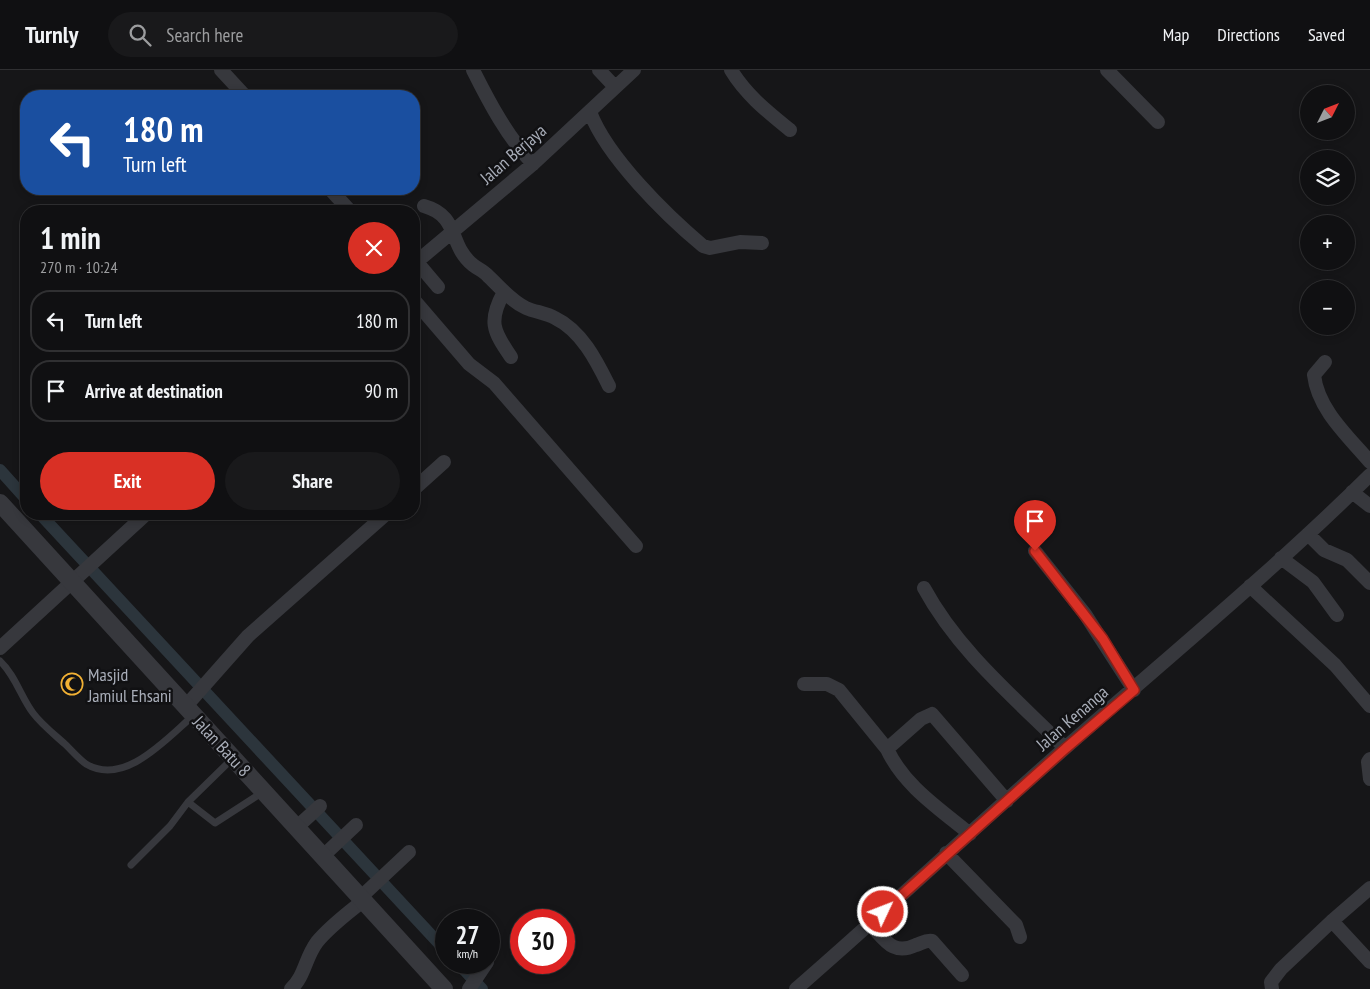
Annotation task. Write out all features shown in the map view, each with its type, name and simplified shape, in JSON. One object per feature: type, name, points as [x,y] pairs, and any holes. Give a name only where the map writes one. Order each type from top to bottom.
[{"type":"street","points":[[221,70],[239,90]]},
{"type":"street","points":[[473,70],[499,120],[516,145],[534,164]]},
{"type":"street","points":[[599,70],[615,87]]},
{"type":"street","name":"Jalan Berjaya","points":[[420,258],[534,164],[634,70]]},
{"type":"street","points":[[731,70],[742,87],[759,105],[790,130]]},
{"type":"street","points":[[1107,70],[1158,122]]},
{"type":"street","points":[[590,112],[596,128],[641,186],[703,246],[710,248],[740,242],[762,243]]},
{"type":"street","points":[[335,195],[345,205]]},
{"type":"street","points":[[424,206],[434,209],[454,229],[457,247],[462,255],[487,275],[504,292],[526,308],[557,318],[575,334],[590,351],[610,386]]},
{"type":"street","points":[[420,267],[438,287]]},
{"type":"street","points":[[504,292],[496,306],[494,331],[511,357]]},
{"type":"street","points":[[420,307],[469,364],[494,382],[636,546]]},
{"type":"street","points":[[1325,362],[1314,375],[1316,387],[1332,418],[1370,462]]},
{"type":"street","points":[[420,484],[444,462]]},
{"type":"street","name":"Jalan Kenanga","points":[[796,989],[870,924],[946,853],[1134,690],[1308,534],[1370,474]]},
{"type":"street","points":[[1352,492],[1370,506]]},
{"type":"street","name":"Jalan Batu 8","points":[[0,503],[78,577],[192,705],[234,758],[297,827],[329,851],[362,898],[441,988]]},
{"type":"street","points":[[0,648],[139,520]]},
{"type":"street","points":[[192,705],[214,674],[248,636],[379,520]]},
{"type":"street","points":[[1308,534],[1324,550],[1347,560],[1370,583]]},
{"type":"street","points":[[1035,551],[1089,620],[1134,690]]},
{"type":"street","points":[[1281,558],[1313,582],[1337,615]]},
{"type":"street","points":[[1250,586],[1335,665],[1370,706]]},
{"type":"street","points":[[924,588],[958,641],[1066,748]]},
{"type":"street","points":[[804,684],[827,684],[839,690],[887,749],[895,767],[908,781],[970,834]]},
{"type":"street","points":[[887,749],[909,728],[932,714],[1007,801]]},
{"type":"street","points":[[1370,759],[1368,762],[1370,779]]},
{"type":"street","points":[[297,827],[316,810]]},
{"type":"street","points":[[329,851],[356,825]]},
{"type":"street","points":[[291,989],[301,980],[307,957],[318,941],[410,852]]},
{"type":"street","points":[[946,853],[1016,925],[1020,937]]},
{"type":"street","points":[[1272,989],[1274,977],[1332,921],[1370,888]]},
{"type":"street","points":[[1332,921],[1370,962]]},
{"type":"street","points":[[870,924],[897,949],[905,950],[927,940],[932,942],[962,975]]},
{"type":"street","points":[[469,989],[480,974]]},
{"type":"lane","points":[[0,661],[33,713],[85,763],[100,769],[110,770],[135,763],[150,753],[192,705]]},
{"type":"lane","points":[[131,865],[170,826],[188,802],[234,758]]},
{"type":"lane","points":[[188,802],[215,823],[264,792]]},
{"type":"waterway","points":[[0,470],[20,492]]},
{"type":"waterway","points":[[46,520],[435,939]]},
{"type":"waterway","points":[[468,974],[482,989]]},
{"type":"place","name":"Masjid Jamiul Ehsani","points":[[72,684]]},
{"type":"route","points":[[883,912],[946,853],[1134,690],[1103,639],[1035,551]]}]
